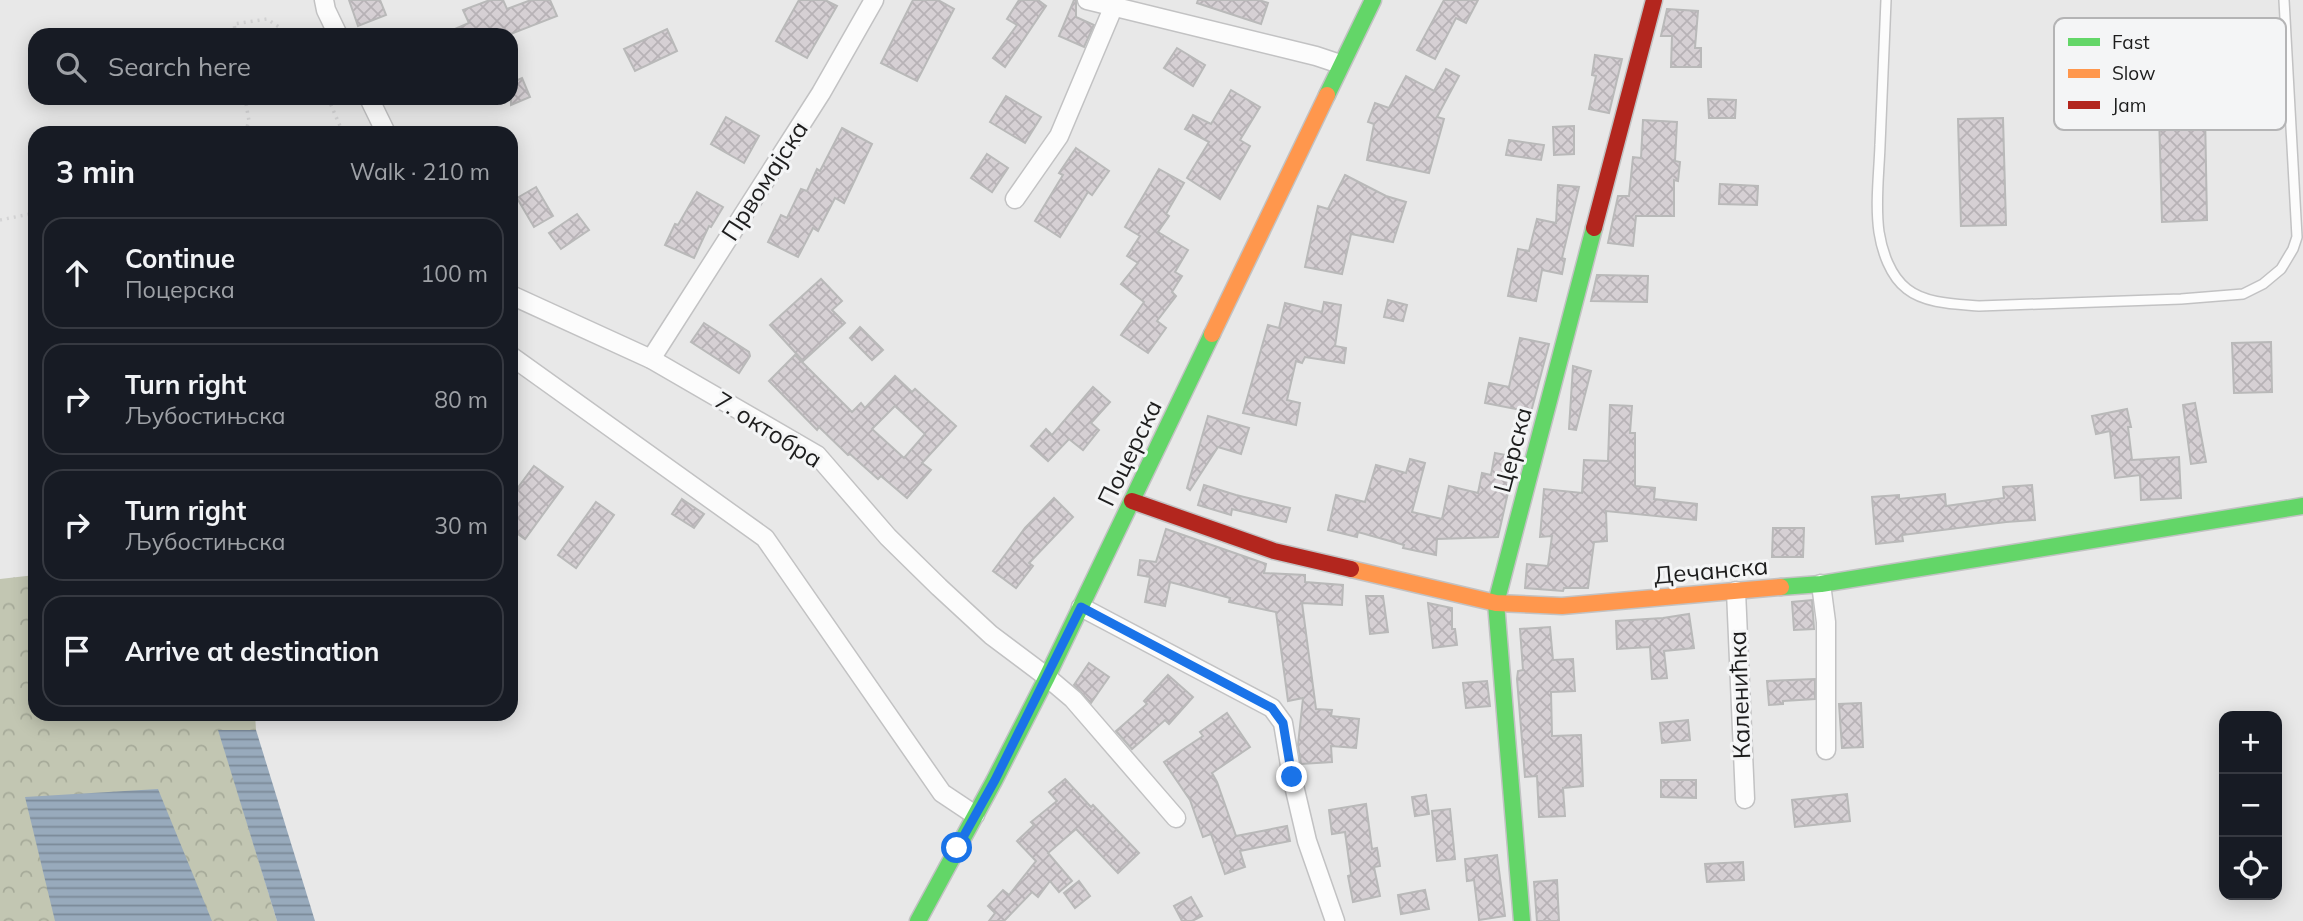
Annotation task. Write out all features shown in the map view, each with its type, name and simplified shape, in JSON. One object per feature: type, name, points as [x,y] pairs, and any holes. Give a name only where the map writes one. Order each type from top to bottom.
[{"type":"street","points":[[324,0],[335,28]]},
{"type":"street","name":"Првомајска","points":[[650,359],[821,93],[874,0]]},
{"type":"street","points":[[1087,0],[1340,64]]},
{"type":"street","name":"Поцерска","points":[[918,921],[1047,677],[1373,0]]},
{"type":"street","name":"Церска","points":[[1522,921],[1496,603],[1654,0]]},
{"type":"street","points":[[1015,199],[1059,136],[1113,8]]},
{"type":"street","points":[[372,105],[383,126]]},
{"type":"street","name":"7. октобра","points":[[518,298],[650,359],[817,455],[888,537],[939,587],[991,635],[1073,699],[1176,818]]},
{"type":"street","points":[[518,361],[765,538],[942,793],[975,815]]},
{"type":"street","name":"Дечанска","points":[[1132,501],[1274,551],[1496,603],[1562,606],[1821,583],[2303,506]]},
{"type":"street","points":[[1821,583],[1826,622],[1826,750]]},
{"type":"street","name":"Каленићка","points":[[1736,592],[1745,799]]},
{"type":"street","points":[[1081,607],[1272,708],[1283,723],[1307,841],[1335,921]]},
{"type":"lane","points":[[1886,0],[1878,194],[1879,229],[1884,254],[1894,274],[1906,289],[1925,298],[1979,306],[2181,299],[2243,294],[2263,284],[2281,269],[2297,237],[2286,36]]},
{"type":"lane","points":[[2284,0],[2285,18]]},
{"type":"path","points":[[235,28],[234,24],[267,19],[280,28]]},
{"type":"path","points":[[246,105],[247,126]]},
{"type":"path","points":[[331,105],[340,126]]},
{"type":"path","points":[[0,220],[28,214]]},
{"type":"green space","points":[[28,576],[28,721],[255,721],[256,730],[219,730],[277,921],[0,921],[0,579]]},
{"type":"water","points":[[218,730],[256,730],[315,921],[277,921]]},
{"type":"water","points":[[158,789],[212,921],[55,921],[25,797]]},
{"type":"building","points":[[349,0],[380,0],[386,15],[358,26]]},
{"type":"building","points":[[490,0],[503,0],[507,9],[531,0],[550,0],[557,16],[518,31],[518,28],[457,28],[469,23],[463,10]]},
{"type":"building","points":[[799,0],[825,0],[837,6],[807,58],[776,41]]},
{"type":"building","points":[[913,0],[938,0],[954,9],[917,81],[881,63]]},
{"type":"building","points":[[1019,0],[1038,0],[1046,6],[1005,67],[993,58],[1017,25],[1007,19]]},
{"type":"building","points":[[1074,0],[1076,17],[1094,25],[1084,47],[1059,36]]},
{"type":"building","points":[[1198,0],[1259,0],[1268,3],[1261,24],[1197,3]]},
{"type":"building","points":[[1444,0],[1478,0],[1466,23],[1456,18],[1435,59],[1417,50]]},
{"type":"building","points":[[1667,9],[1698,11],[1695,48],[1701,48],[1701,67],[1671,67],[1672,36],[1661,36]]},
{"type":"building","points":[[667,29],[677,51],[635,71],[624,49]]},
{"type":"building","points":[[1177,48],[1205,65],[1193,86],[1164,68]]},
{"type":"building","points":[[1595,55],[1622,59],[1609,113],[1589,109],[1596,76],[1592,75]]},
{"type":"building","points":[[1446,69],[1459,76],[1437,117],[1444,119],[1429,173],[1367,160],[1374,124],[1368,122],[1375,103],[1389,108],[1406,76],[1434,91]]},
{"type":"building","points":[[522,78],[530,97],[518,102],[518,80]]},
{"type":"building","points":[[1231,90],[1260,107],[1240,140],[1250,146],[1220,199],[1187,178],[1209,142],[1185,129],[1193,115],[1211,124]]},
{"type":"building","points":[[1006,96],[1041,117],[1025,143],[990,122]]},
{"type":"building","points":[[1708,99],[1736,100],[1735,118],[1709,118]]},
{"type":"building","points":[[726,117],[759,136],[744,163],[711,144]]},
{"type":"building","points":[[2003,118],[2006,225],[1961,226],[1958,119]]},
{"type":"building","points":[[1643,120],[1677,122],[1675,161],[1680,162],[1678,181],[1674,180],[1674,216],[1636,216],[1633,246],[1608,243],[1618,196],[1629,196],[1633,157],[1641,158]]},
{"type":"building","points":[[1574,126],[1574,154],[1554,155],[1553,127]]},
{"type":"building","points":[[842,128],[872,144],[844,203],[835,198],[818,231],[813,228],[798,257],[768,242],[781,215],[787,218],[801,189],[807,191],[817,169],[820,171]]},
{"type":"building","points":[[2159,130],[2205,130],[2207,220],[2162,222]]},
{"type":"building","points":[[1509,140],[1544,145],[1541,160],[1506,155]]},
{"type":"building","points":[[1076,148],[1109,171],[1092,195],[1088,192],[1060,237],[1035,221],[1063,175],[1059,173]]},
{"type":"building","points":[[987,154],[1008,168],[992,192],[971,178]]},
{"type":"building","points":[[1159,169],[1184,183],[1166,214],[1169,216],[1158,232],[1188,250],[1175,272],[1182,276],[1172,292],[1176,296],[1157,321],[1166,328],[1148,353],[1121,335],[1144,302],[1121,284],[1138,263],[1127,256],[1140,236],[1125,227]]},
{"type":"building","points":[[1345,175],[1386,196],[1406,202],[1393,242],[1351,234],[1342,274],[1305,267],[1318,206],[1328,209]]},
{"type":"building","points":[[1720,184],[1758,186],[1757,205],[1719,204]]},
{"type":"building","points":[[1558,185],[1579,187],[1562,258],[1565,259],[1562,274],[1542,270],[1536,301],[1508,296],[1518,249],[1529,251],[1537,219],[1556,223]]},
{"type":"building","points":[[536,187],[553,216],[534,227],[518,197]]},
{"type":"building","points":[[697,192],[723,207],[711,227],[709,226],[694,258],[665,245],[675,224],[678,225]]},
{"type":"building","points":[[577,214],[589,230],[561,249],[549,233]]},
{"type":"building","points":[[1597,275],[1648,276],[1647,302],[1591,301]]},
{"type":"building","points":[[821,279],[842,301],[832,310],[845,323],[803,361],[770,325]]},
{"type":"building","points":[[1388,300],[1407,305],[1403,321],[1384,317]]},
{"type":"building","points":[[1324,302],[1341,305],[1335,346],[1346,348],[1344,363],[1305,357],[1302,363],[1296,361],[1287,400],[1300,403],[1296,425],[1243,413],[1268,325],[1279,328],[1285,303],[1322,312]]},
{"type":"building","points":[[704,323],[749,352],[750,356],[739,373],[691,342]]},
{"type":"building","points":[[860,327],[883,350],[872,360],[850,338]]},
{"type":"building","points":[[1520,338],[1549,344],[1531,412],[1485,403],[1489,383],[1509,387]]},
{"type":"building","points":[[2271,342],[2272,392],[2234,393],[2232,343]]},
{"type":"building","points":[[795,355],[852,412],[861,403],[865,408],[895,376],[912,392],[915,389],[956,426],[922,463],[931,470],[907,498],[881,476],[878,479],[848,455],[819,427],[817,430],[769,381]],"holes":[[[895,406],[925,434],[904,458],[872,429]]]},
{"type":"building","points":[[1573,366],[1591,371],[1576,430],[1569,429]]},
{"type":"building","points":[[1093,387],[1110,402],[1091,423],[1099,430],[1083,450],[1069,439],[1048,461],[1031,446],[1046,429],[1052,435]]},
{"type":"building","points":[[2195,403],[2206,462],[2191,464],[2183,405]]},
{"type":"building","points":[[1610,405],[1632,406],[1630,433],[1635,433],[1635,486],[1655,488],[1654,499],[1697,504],[1696,520],[1606,511],[1607,541],[1594,542],[1588,588],[1564,588],[1563,591],[1525,588],[1527,564],[1548,566],[1552,536],[1540,537],[1544,489],[1582,493],[1584,460],[1608,461]]},
{"type":"building","points":[[2127,409],[2131,427],[2128,427],[2132,460],[2179,457],[2181,498],[2141,500],[2140,475],[2115,478],[2110,431],[2096,434],[2092,416]]},
{"type":"building","points":[[1208,416],[1249,428],[1241,454],[1218,447],[1190,490],[1187,488]]},
{"type":"building","points":[[1495,453],[1516,457],[1498,537],[1437,539],[1436,555],[1403,548],[1404,545],[1358,532],[1357,537],[1328,530],[1336,495],[1365,502],[1376,465],[1406,473],[1410,459],[1425,463],[1412,512],[1442,519],[1449,486],[1478,493],[1482,473],[1491,475]]},
{"type":"building","points":[[534,466],[563,487],[525,539],[518,534],[518,488]]},
{"type":"building","points":[[1204,485],[1290,508],[1286,522],[1232,509],[1231,515],[1198,505]]},
{"type":"building","points":[[2032,485],[2035,520],[1902,535],[1903,541],[1876,544],[1872,497],[1899,495],[1899,499],[1945,494],[1946,506],[2004,498],[2003,487]]},
{"type":"building","points":[[1054,498],[1073,517],[1029,563],[1033,566],[1016,588],[993,571],[1025,528]]},
{"type":"building","points":[[682,499],[704,514],[694,528],[672,514]]},
{"type":"building","points":[[596,502],[614,515],[576,568],[558,555]]},
{"type":"building","points":[[1773,528],[1804,528],[1803,557],[1772,557]]},
{"type":"building","points":[[1166,529],[1266,564],[1264,573],[1305,575],[1305,582],[1343,585],[1342,605],[1302,603],[1316,709],[1332,710],[1331,716],[1359,719],[1356,748],[1331,746],[1332,762],[1301,764],[1298,745],[1303,698],[1288,701],[1276,612],[1229,602],[1230,598],[1170,582],[1165,606],[1145,602],[1150,577],[1138,575],[1140,560],[1156,562]]},
{"type":"building","points":[[1366,596],[1383,596],[1388,632],[1370,634]]},
{"type":"building","points":[[1812,600],[1814,629],[1794,630],[1792,602]]},
{"type":"building","points":[[1428,603],[1452,608],[1452,629],[1455,629],[1457,645],[1433,648]]},
{"type":"building","points":[[1689,614],[1694,648],[1664,651],[1667,678],[1652,679],[1650,647],[1617,649],[1616,621]]},
{"type":"building","points":[[1550,627],[1553,660],[1573,659],[1575,691],[1551,692],[1552,736],[1581,735],[1583,786],[1563,788],[1565,816],[1539,817],[1537,776],[1525,777],[1517,679],[1518,671],[1523,670],[1520,629]]},
{"type":"building","points":[[1089,663],[1109,677],[1091,703],[1074,685]]},
{"type":"building","points":[[1168,675],[1193,697],[1169,724],[1165,720],[1132,749],[1116,731],[1147,704],[1144,701]]},
{"type":"building","points":[[1815,679],[1815,699],[1783,701],[1783,704],[1769,705],[1767,681]]},
{"type":"building","points":[[1487,681],[1490,706],[1466,708],[1463,683]]},
{"type":"building","points":[[1861,703],[1863,747],[1842,748],[1839,704]]},
{"type":"building","points":[[1227,713],[1250,747],[1212,773],[1236,836],[1287,826],[1290,841],[1240,851],[1245,867],[1225,874],[1211,834],[1203,837],[1190,800],[1164,762],[1203,736],[1200,732]]},
{"type":"building","points":[[1688,720],[1690,740],[1662,743],[1660,723]]},
{"type":"building","points":[[1065,779],[1139,853],[1118,873],[1076,829],[1048,853],[1072,881],[1059,892],[1050,881],[1038,897],[1032,892],[1004,921],[989,921],[995,913],[988,906],[1003,890],[1009,895],[1036,861],[1017,841],[1034,825],[1031,822],[1057,801],[1049,792]]},
{"type":"building","points":[[1661,780],[1696,780],[1696,798],[1661,797]]},
{"type":"building","points":[[1847,794],[1850,821],[1795,827],[1792,800]]},
{"type":"building","points":[[1426,795],[1429,814],[1415,816],[1412,797]]},
{"type":"building","points":[[1366,804],[1372,849],[1377,848],[1380,866],[1374,867],[1380,896],[1353,902],[1345,832],[1332,834],[1329,810]]},
{"type":"building","points":[[1450,809],[1455,859],[1437,861],[1432,811]]},
{"type":"building","points":[[1497,855],[1505,916],[1479,920],[1474,880],[1467,881],[1465,859]]},
{"type":"building","points":[[1743,862],[1744,880],[1707,882],[1705,864]]},
{"type":"building","points":[[1557,880],[1559,921],[1537,921],[1534,882]]},
{"type":"building","points":[[1079,881],[1090,896],[1075,908],[1064,893]]},
{"type":"building","points":[[1425,890],[1429,909],[1401,914],[1398,895]]},
{"type":"building","points":[[1191,897],[1202,916],[1192,921],[1182,921],[1174,906]]},
{"type":"traffic: fast","points":[[1327,95],[1373,0]]},
{"type":"traffic: fast","points":[[1522,921],[1496,603],[1594,228]]},
{"type":"traffic: fast","points":[[918,921],[1047,677],[1212,334]]},
{"type":"traffic: fast","points":[[1781,587],[1821,584],[2303,506]]},
{"type":"traffic: slow","points":[[1212,334],[1327,95]]},
{"type":"traffic: slow","points":[[1351,569],[1496,603],[1562,606],[1781,587]]},
{"type":"traffic: jam","points":[[1594,228],[1654,0]]},
{"type":"traffic: jam","points":[[1132,501],[1274,551],[1351,569]]},
{"type":"route","points":[[957,848],[995,780],[1081,607],[1272,708],[1283,723],[1292,777]]}]
